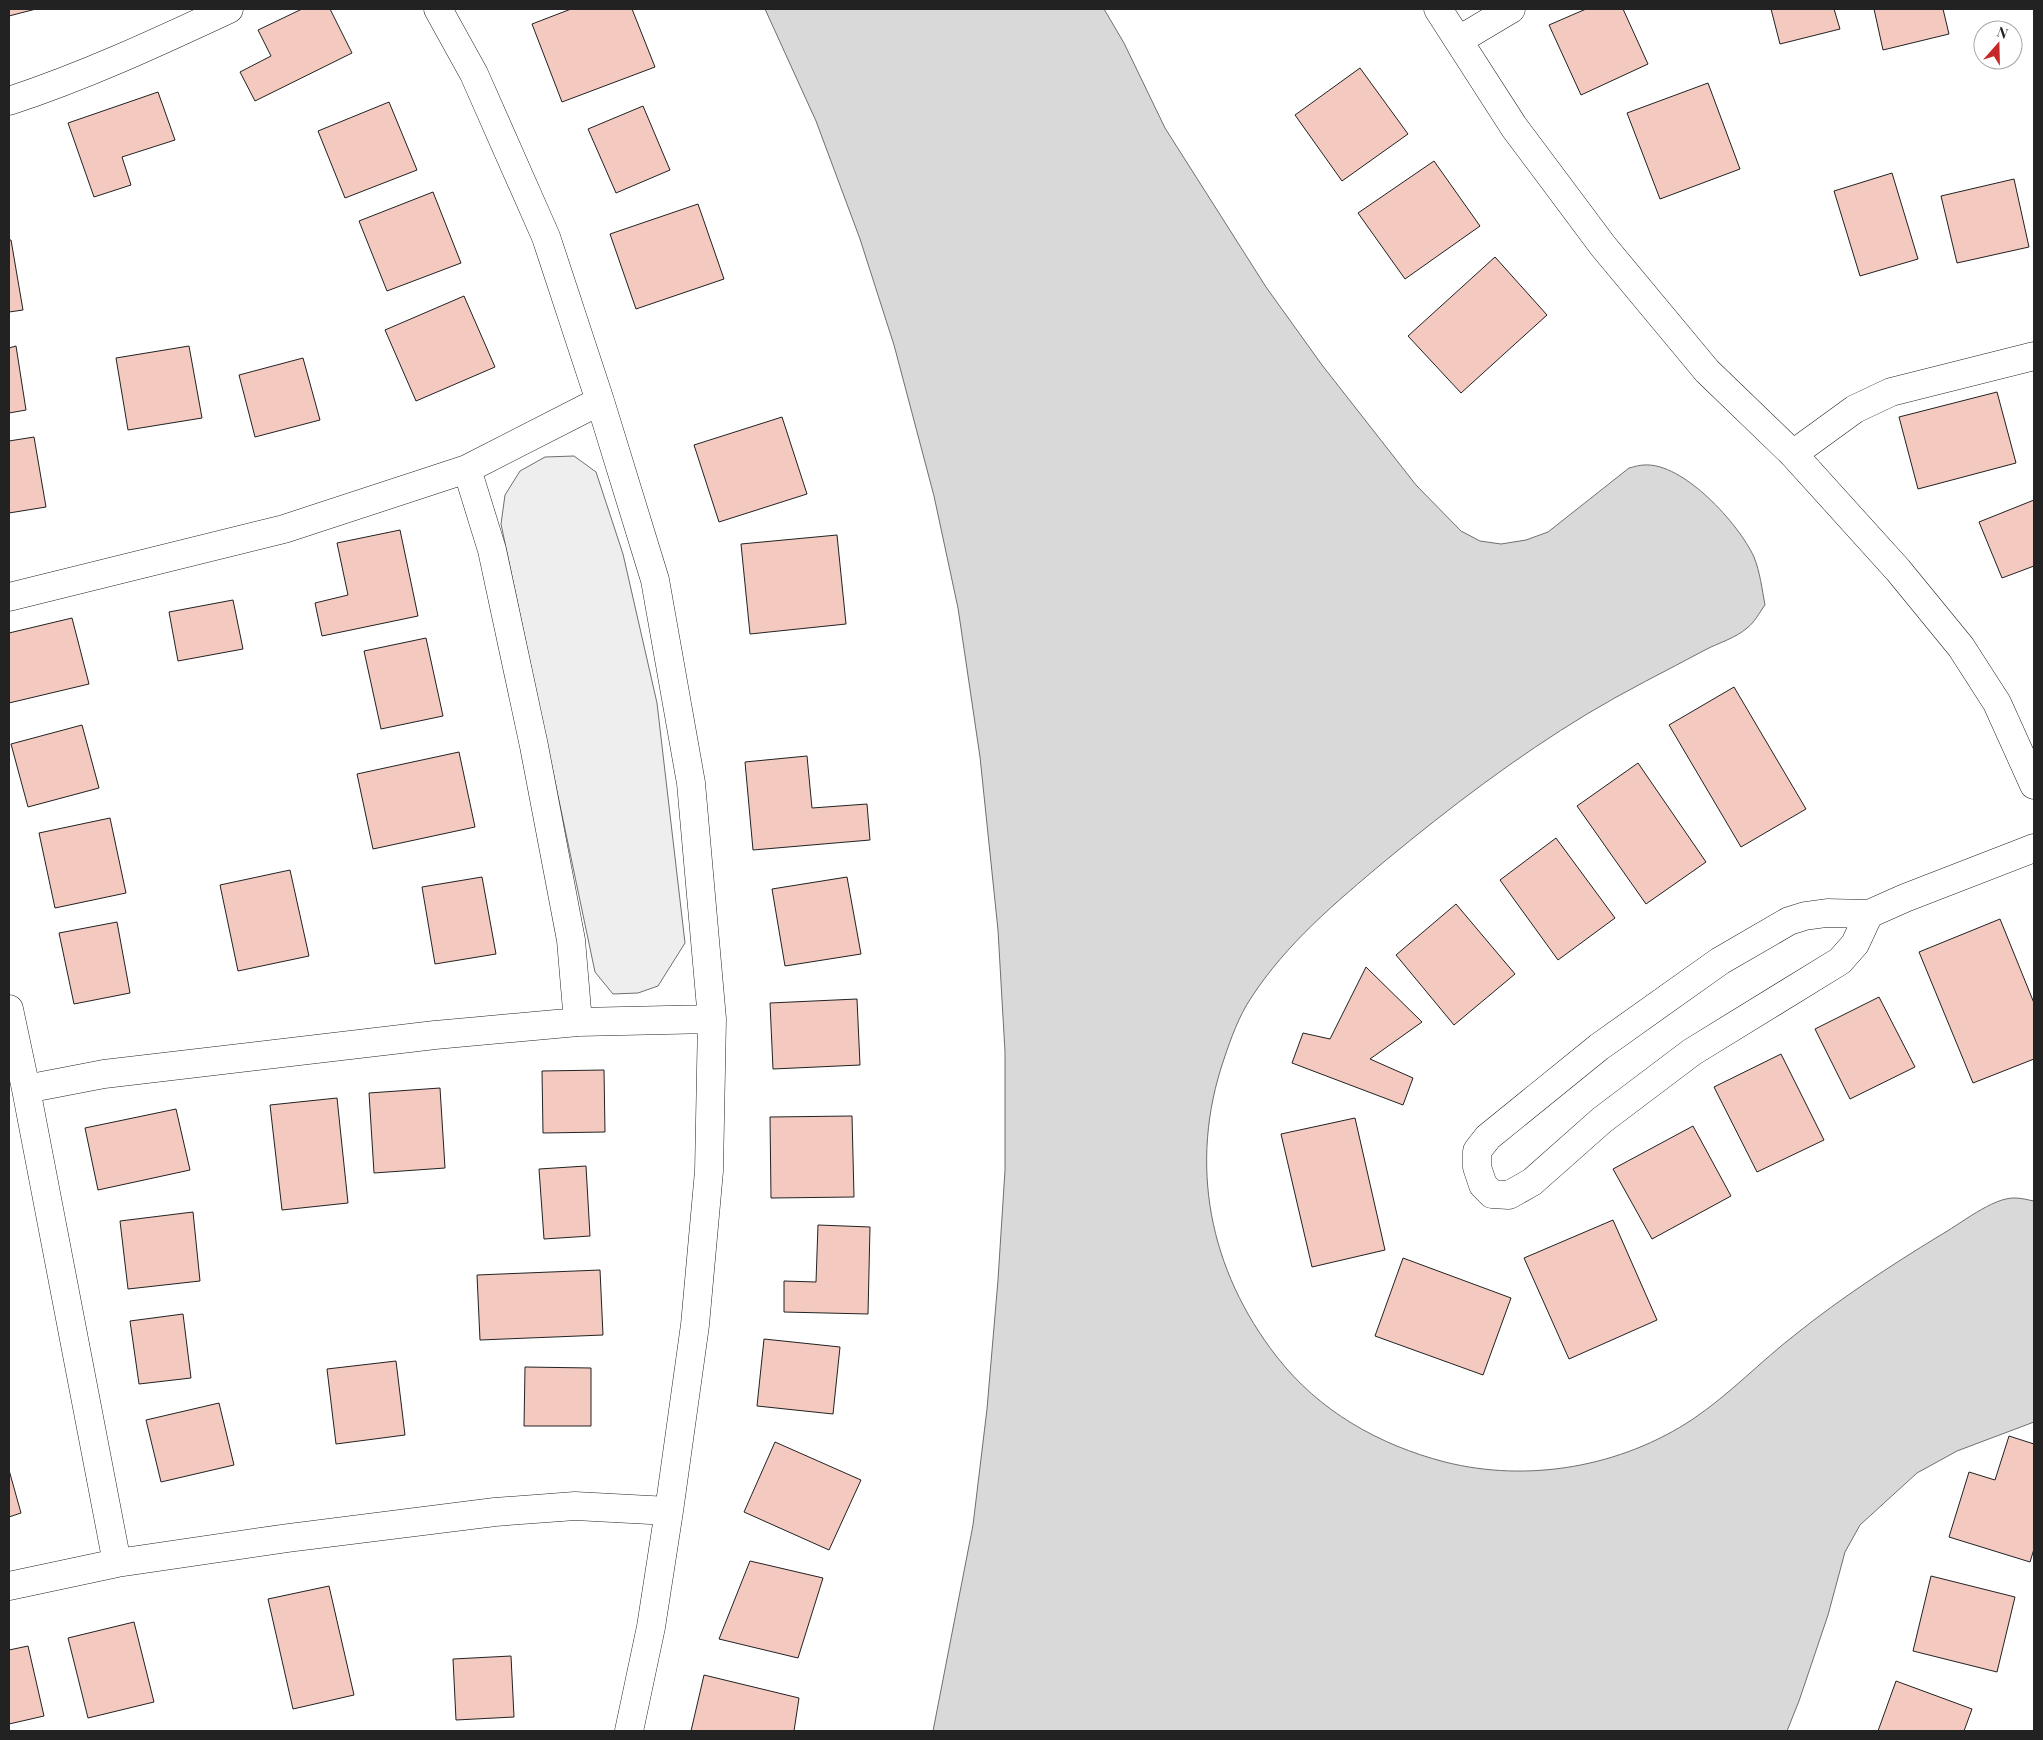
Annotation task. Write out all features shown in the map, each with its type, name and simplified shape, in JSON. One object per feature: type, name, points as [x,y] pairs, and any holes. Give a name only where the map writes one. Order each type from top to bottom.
[{"type":"street","points":[[9,101],[63,83],[139,52],[229,9]]},
{"type":"street","points":[[438,9],[474,74],[546,237],[600,401],[654,580],[671,664],[691,783],[712,1019],[709,1171],[695,1325],[669,1511],[651,1627],[629,1731]]},
{"type":"street","points":[[1438,9],[1514,127],[1603,246],[1707,371],[1793,454],[1898,570],[1962,647],[1997,703],[2034,785]]},
{"type":"street","points":[[1458,40],[1511,9]]},
{"type":"street","points":[[1793,454],[1855,408],[1891,392],[2034,356]]},
{"type":"street","points":[[9,597],[284,529],[467,469],[600,401]]},
{"type":"street","points":[[467,469],[492,550],[534,746],[571,940],[578,1022]]},
{"type":"street","points":[[1869,914],[1855,944],[1840,961],[1692,1052],[1602,1120],[1532,1182],[1509,1195],[1492,1194],[1483,1185],[1478,1167],[1477,1152],[1488,1137],[1599,1047],[1720,961],[1789,921],[1805,916],[1827,913],[1869,914],[2034,848]]},
{"type":"street","points":[[9,1009],[117,1563]]},
{"type":"street","points":[[26,1089],[104,1074],[435,1035],[578,1022],[712,1019]]},
{"type":"street","points":[[9,1586],[117,1563],[288,1538],[495,1512],[575,1506],[669,1511]]},
{"type":"shaded area","points":[[765,9],[1104,9],[1124,43],[1165,128],[1266,287],[1322,365],[1416,485],[1461,531],[1480,541],[1501,544],[1526,540],[1548,532],[1629,468],[1644,465],[1659,467],[1676,473],[1692,484],[1723,513],[1747,543],[1756,563],[1765,605],[1750,626],[1738,635],[1705,650],[1601,706],[1509,765],[1367,876],[1330,908],[1280,960],[1247,1005],[1224,1059],[1213,1098],[1208,1138],[1207,1176],[1212,1215],[1221,1252],[1235,1288],[1254,1324],[1277,1357],[1312,1394],[1352,1423],[1374,1436],[1397,1446],[1445,1462],[1509,1471],[1573,1466],[1605,1459],[1636,1449],[1665,1435],[1707,1409],[1783,1344],[1848,1295],[1976,1212],[2006,1199],[2015,1198],[2034,1201],[2034,1422],[1957,1451],[1917,1473],[1860,1525],[1845,1552],[1828,1615],[1787,1731],[933,1731],[973,1525],[987,1409],[998,1280],[1005,1170],[1005,1052],[998,930],[980,757],[958,608],[934,496],[894,345],[860,239],[816,121]]},
{"type":"shaded area","points":[[574,456],[596,472],[623,554],[657,703],[685,943],[658,986],[638,993],[613,994],[595,972],[501,524],[505,495],[520,471],[545,457]]},
{"type":"building","points":[[9,9],[36,9],[9,16]]},
{"type":"building","points":[[302,9],[330,9],[352,53],[255,101],[240,72],[271,56],[258,30]]},
{"type":"building","points":[[571,9],[632,9],[655,67],[562,102],[532,24]]},
{"type":"building","points":[[1586,9],[1623,9],[1648,64],[1581,95],[1549,25]]},
{"type":"building","points":[[1771,9],[1834,9],[1840,29],[1780,44]]},
{"type":"building","points":[[1874,9],[1943,9],[1949,34],[1883,50]]},
{"type":"building","points":[[1360,68],[1408,134],[1342,181],[1295,115]]},
{"type":"building","points":[[1708,83],[1740,169],[1660,199],[1627,113]]},
{"type":"building","points":[[158,92],[175,140],[122,157],[131,185],[94,197],[68,123]]},
{"type":"building","points":[[389,102],[417,170],[345,198],[318,131]]},
{"type":"building","points":[[643,106],[670,170],[616,193],[588,129]]},
{"type":"building","points":[[1434,161],[1480,226],[1405,279],[1358,213]]},
{"type":"building","points":[[1892,173],[1918,259],[1860,276],[1834,191]]},
{"type":"building","points":[[2014,179],[2029,247],[1957,263],[1941,196]]},
{"type":"building","points":[[433,192],[461,263],[387,291],[359,221]]},
{"type":"building","points":[[698,204],[724,279],[636,309],[610,234]]},
{"type":"building","points":[[9,240],[11,240],[23,310],[9,312]]},
{"type":"building","points":[[1495,257],[1547,315],[1461,393],[1408,336]]},
{"type":"building","points":[[464,296],[495,367],[416,401],[385,330]]},
{"type":"building","points":[[16,346],[26,410],[9,413],[9,348]]},
{"type":"building","points":[[189,346],[202,418],[128,430],[116,358]]},
{"type":"building","points":[[303,358],[320,420],[255,437],[239,375]]},
{"type":"building","points":[[1997,392],[2016,463],[1918,489],[1899,417]]},
{"type":"building","points":[[782,417],[807,494],[719,522],[694,445]]},
{"type":"building","points":[[34,437],[46,507],[9,513],[9,441]]},
{"type":"building","points":[[2034,500],[2034,566],[2002,578],[1979,522]]},
{"type":"building","points":[[400,530],[418,616],[322,636],[315,603],[348,595],[337,543]]},
{"type":"building","points":[[837,535],[846,624],[750,634],[741,544]]},
{"type":"building","points":[[233,600],[243,649],[178,661],[169,612]]},
{"type":"building","points":[[72,618],[89,684],[9,703],[9,633]]},
{"type":"building","points":[[426,638],[443,716],[381,729],[364,651]]},
{"type":"building","points":[[1734,687],[1806,809],[1741,847],[1669,725]]},
{"type":"building","points":[[82,725],[99,788],[28,807],[11,744]]},
{"type":"building","points":[[459,752],[475,827],[373,849],[357,774]]},
{"type":"building","points":[[807,756],[812,808],[867,804],[870,840],[753,850],[745,762]]},
{"type":"building","points":[[1638,763],[1706,862],[1646,904],[1577,806]]},
{"type":"building","points":[[110,818],[126,893],[55,908],[39,833]]},
{"type":"building","points":[[1556,838],[1615,918],[1558,960],[1500,880]]},
{"type":"building","points":[[290,870],[309,956],[238,971],[220,885]]},
{"type":"building","points":[[482,877],[496,954],[435,964],[422,887]]},
{"type":"building","points":[[847,877],[861,954],[785,966],[772,889]]},
{"type":"building","points":[[1456,904],[1515,974],[1454,1025],[1396,955]]},
{"type":"building","points":[[2000,919],[2034,1003],[2034,1059],[1973,1083],[1919,952]]},
{"type":"building","points":[[117,922],[130,993],[74,1004],[59,933]]},
{"type":"building","points":[[1366,967],[1422,1022],[1370,1059],[1413,1078],[1403,1105],[1292,1063],[1303,1033],[1330,1039]]},
{"type":"building","points":[[1879,997],[1915,1067],[1850,1099],[1815,1029]]},
{"type":"building","points":[[857,999],[860,1065],[773,1069],[770,1003]]},
{"type":"building","points":[[1781,1054],[1824,1140],[1757,1172],[1714,1087]]},
{"type":"building","points":[[604,1070],[605,1132],[543,1133],[542,1071]]},
{"type":"building","points":[[440,1088],[445,1168],[374,1173],[369,1093]]},
{"type":"building","points":[[337,1098],[348,1203],[282,1210],[270,1105]]},
{"type":"building","points":[[176,1109],[190,1170],[98,1190],[85,1128]]},
{"type":"building","points":[[852,1116],[854,1197],[771,1198],[770,1117]]},
{"type":"building","points":[[1355,1118],[1385,1250],[1312,1267],[1281,1134]]},
{"type":"building","points":[[1693,1126],[1731,1196],[1652,1239],[1613,1169]]},
{"type":"building","points":[[586,1166],[590,1236],[544,1239],[539,1169]]},
{"type":"building","points":[[193,1212],[200,1281],[128,1289],[120,1221]]},
{"type":"building","points":[[1613,1220],[1657,1320],[1569,1359],[1524,1258]]},
{"type":"building","points":[[818,1225],[870,1227],[868,1314],[784,1312],[784,1281],[816,1282]]},
{"type":"building","points":[[1403,1258],[1511,1298],[1483,1375],[1375,1336]]},
{"type":"building","points":[[600,1270],[603,1335],[480,1340],[477,1275]]},
{"type":"building","points":[[183,1314],[191,1378],[139,1384],[130,1321]]},
{"type":"building","points":[[764,1339],[840,1347],[833,1414],[757,1406]]},
{"type":"building","points":[[396,1361],[405,1435],[336,1444],[327,1369]]},
{"type":"building","points":[[525,1367],[591,1368],[591,1426],[524,1426]]},
{"type":"building","points":[[219,1403],[234,1465],[161,1482],[146,1420]]},
{"type":"building","points":[[2009,1436],[2034,1444],[2034,1549],[2030,1562],[1949,1537],[1969,1472],[1995,1480]]},
{"type":"building","points":[[775,1442],[861,1480],[829,1550],[744,1512]]},
{"type":"building","points":[[9,1470],[21,1513],[9,1517]]},
{"type":"building","points":[[750,1561],[823,1578],[798,1658],[719,1639]]},
{"type":"building","points":[[1931,1576],[2015,1597],[1997,1672],[1913,1651]]},
{"type":"building","points":[[329,1586],[354,1695],[293,1709],[268,1599]]},
{"type":"building","points":[[134,1622],[154,1702],[88,1718],[68,1638]]},
{"type":"building","points":[[28,1646],[44,1716],[9,1724],[9,1650]]},
{"type":"building","points":[[511,1656],[514,1717],[456,1720],[453,1659]]},
{"type":"building","points":[[704,1675],[799,1698],[794,1731],[691,1731]]},
{"type":"building","points":[[1896,1681],[1972,1709],[1964,1731],[1878,1731]]}]
